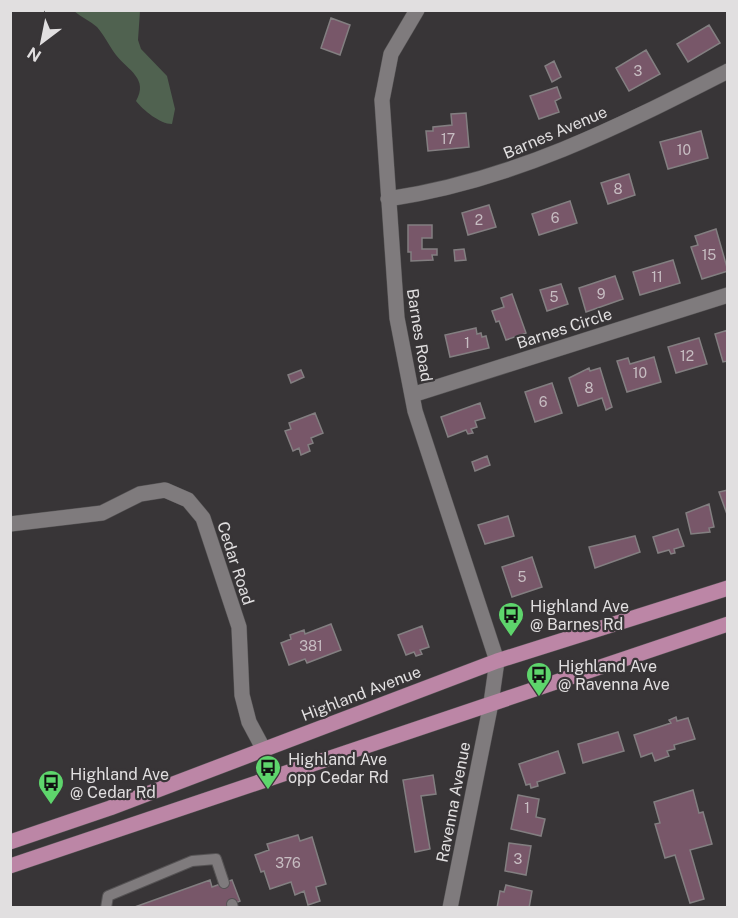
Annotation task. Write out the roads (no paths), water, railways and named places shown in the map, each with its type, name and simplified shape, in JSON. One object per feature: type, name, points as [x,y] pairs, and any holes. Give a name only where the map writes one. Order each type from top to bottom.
[{"type":"main road","name":"Highland Avenue","points":[[10,842],[88,816],[497,661],[728,588]]},
{"type":"main road","points":[[10,866],[728,624]]},
{"type":"street","name":"Barnes Road","points":[[417,10],[391,54],[383,86],[388,199],[397,318],[412,396],[497,661]]},
{"type":"street","name":"Barnes Avenue","points":[[388,199],[428,193],[516,169],[580,143],[728,70]]},
{"type":"street","name":"Barnes Circle","points":[[412,396],[728,295]]},
{"type":"street","name":"Cedar Road","points":[[10,524],[102,513],[140,494],[165,490],[188,500],[203,518],[239,627],[242,695],[249,722],[264,750]]},
{"type":"street","name":"Ravenna Avenue","points":[[450,908],[491,704],[497,661]]},
{"type":"lane","points":[[106,908],[108,896],[192,861],[216,859],[224,883]]},
{"type":"place","name":"Highland Ave @ Barnes Rd","points":[[511,638]]},
{"type":"place","name":"Highland Ave @ Ravenna Ave","points":[[539,698]]},
{"type":"place","name":"Highland Ave opp Cedar Rd","points":[[268,791]]},
{"type":"place","name":"Highland Ave @ Cedar Rd","points":[[51,806]]}]
